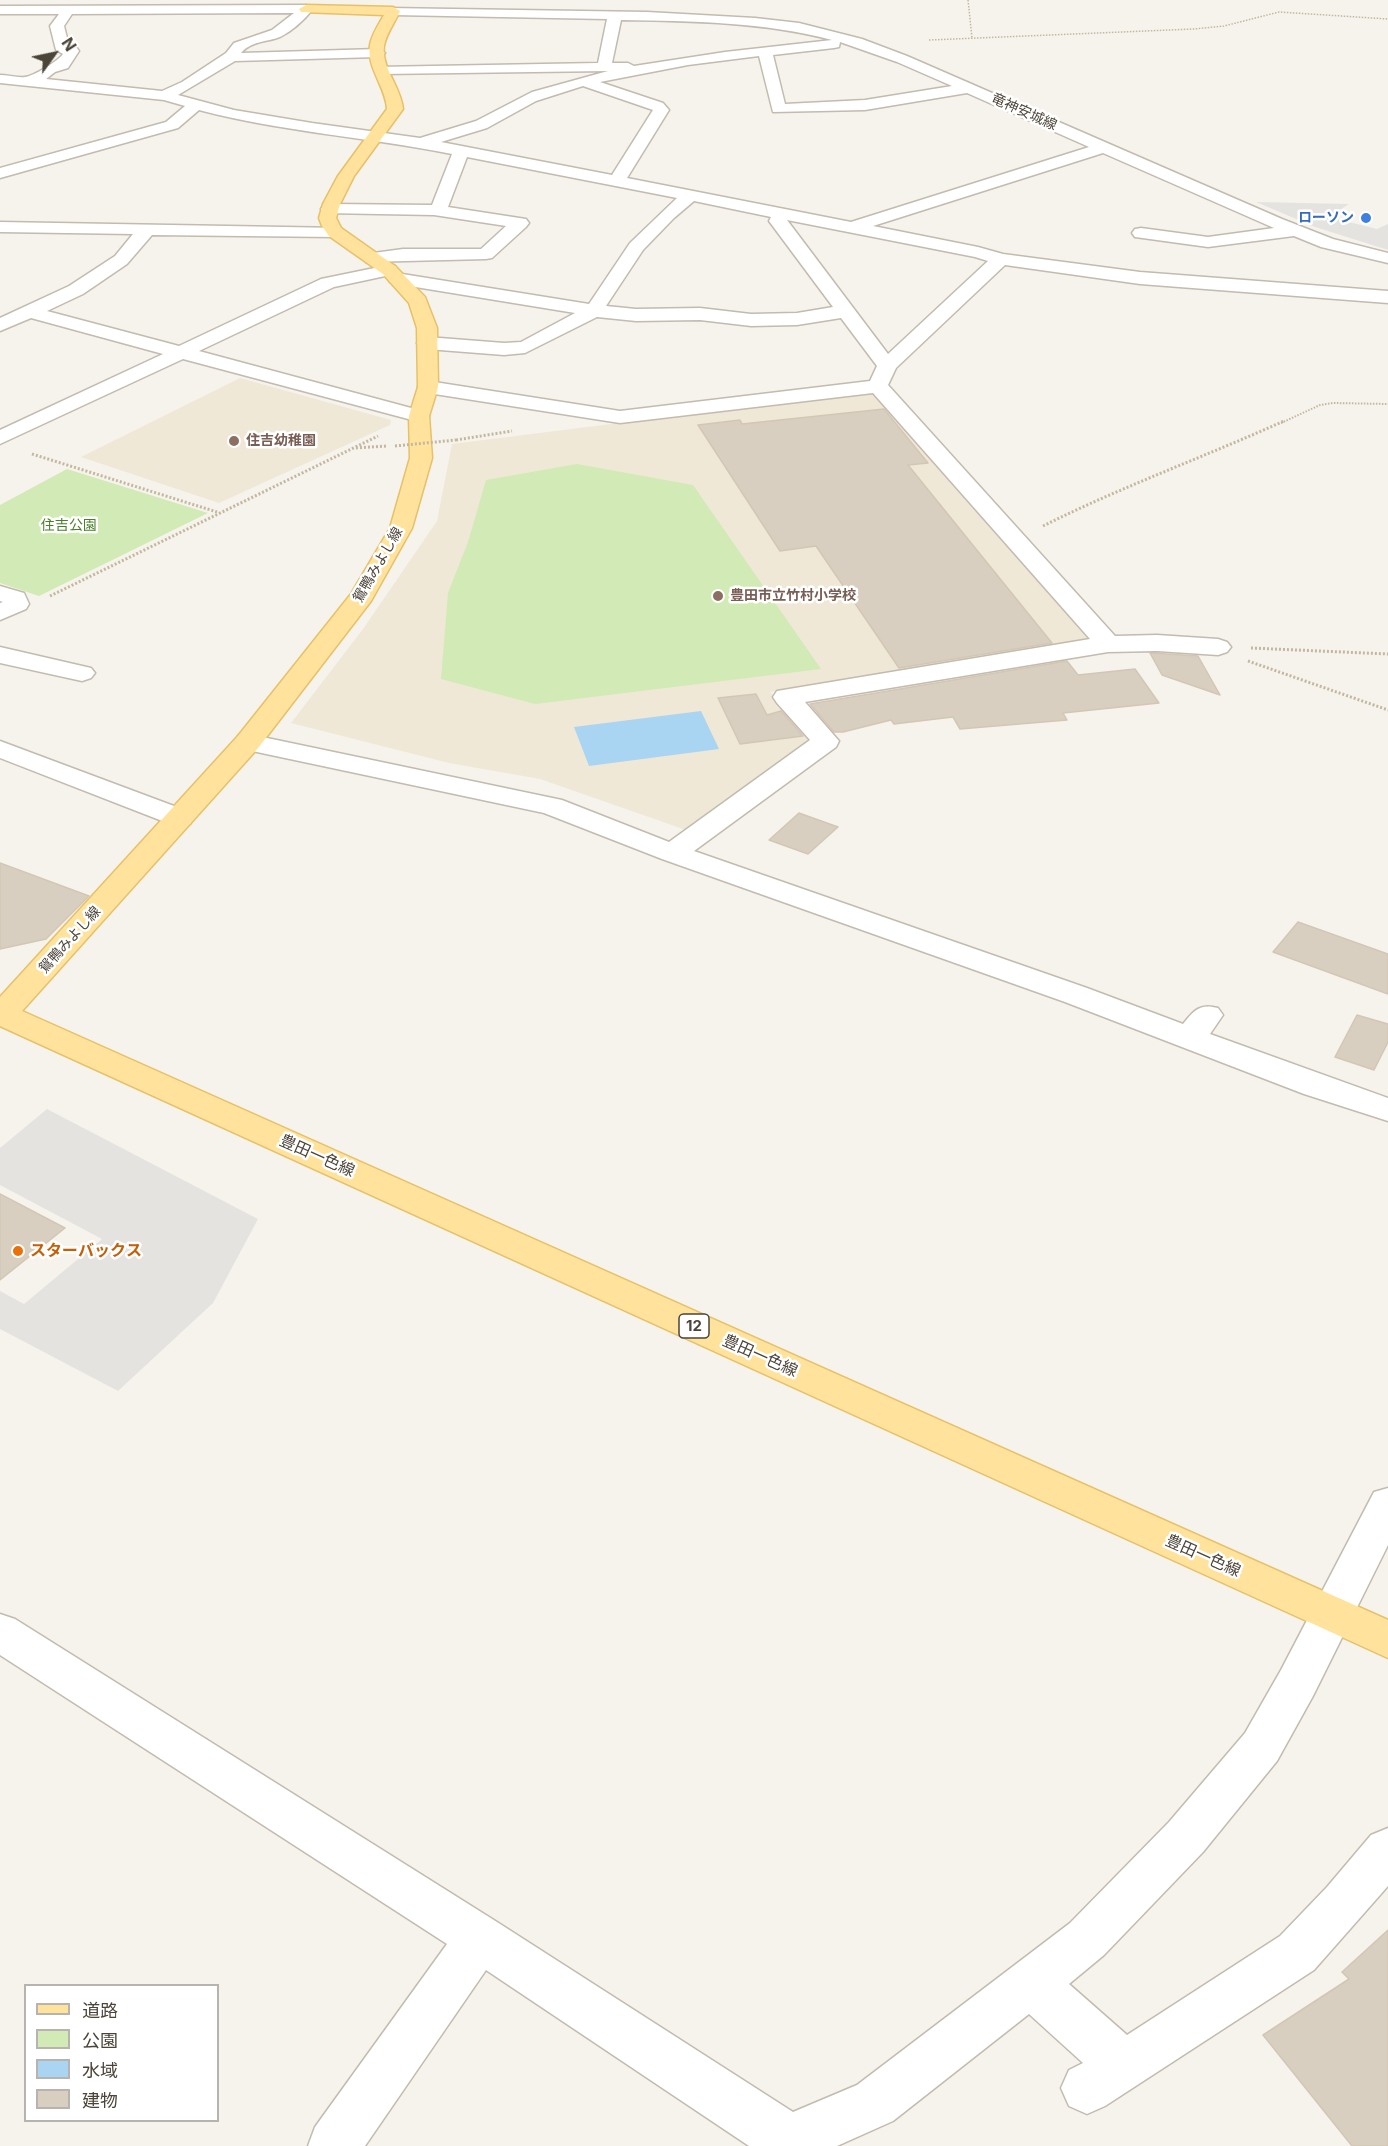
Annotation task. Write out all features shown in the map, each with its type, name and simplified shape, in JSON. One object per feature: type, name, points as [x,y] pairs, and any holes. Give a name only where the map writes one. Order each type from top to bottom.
[{"type":"main road","points":[[310,5],[393,11],[377,46],[380,61],[396,98],[395,109],[343,181],[328,215],[329,225],[335,232]]},
{"type":"main road","name":"鴛鴨みよし線","points":[[1,1014],[248,742],[362,597],[401,528],[421,458],[419,416],[428,387],[427,328],[418,301],[386,268],[335,232]]},
{"type":"main road","name":"豊田一色線","points":[[1,1014],[1388,1640]]},
{"type":"street","points":[[531,14],[534,0]]},
{"type":"street","points":[[644,0],[647,16]]},
{"type":"street","points":[[0,10],[67,5],[310,5]]},
{"type":"street","points":[[30,81],[50,69],[63,65],[72,51],[63,50],[57,26],[67,5]]},
{"type":"street","points":[[164,96],[231,58],[242,44],[276,33],[310,5]]},
{"type":"street","name":"竜神安城線","points":[[393,11],[713,18],[794,26],[856,42],[970,88],[1296,231],[1327,243],[1388,258]]},
{"type":"street","points":[[604,67],[613,51],[615,16]]},
{"type":"street","points":[[231,58],[380,61],[586,74],[856,42]]},
{"type":"street","points":[[765,51],[778,110],[865,105],[970,88]]},
{"type":"street","points":[[422,143],[488,121],[518,102],[604,67],[651,67]]},
{"type":"street","points":[[586,74],[658,106],[661,110],[616,182]]},
{"type":"street","points":[[0,79],[164,96],[195,105],[312,128],[422,143],[978,252],[1001,259],[1140,278],[1388,297]]},
{"type":"street","points":[[0,173],[172,125],[195,105]]},
{"type":"street","points":[[850,228],[1103,148]]},
{"type":"street","points":[[438,211],[461,151]]},
{"type":"street","points":[[427,343],[504,350],[525,347],[594,312],[636,247],[668,214],[690,196]]},
{"type":"street","points":[[0,438],[328,283],[386,268],[403,254],[476,256],[486,254],[520,223],[438,211],[330,209]]},
{"type":"street","points":[[781,214],[778,221],[846,311],[883,376],[1007,531],[1108,644]]},
{"type":"street","points":[[0,227],[335,232]]},
{"type":"street","points":[[0,325],[76,290],[121,260],[146,230]]},
{"type":"street","points":[[1141,233],[1208,242],[1296,231]]},
{"type":"street","points":[[428,387],[620,417],[883,376],[1001,259]]},
{"type":"street","points":[[386,268],[594,312],[636,315],[709,315],[751,320],[797,319],[846,311]]},
{"type":"street","points":[[30,312],[419,416]]},
{"type":"street","points":[[672,853],[825,741],[786,697],[1108,644],[1157,643],[1218,647]]},
{"type":"street","points":[[0,655],[82,674]]},
{"type":"street","points":[[248,742],[552,806],[672,853],[1076,995],[1199,1027],[1388,1110]]},
{"type":"street","points":[[0,749],[180,818]]},
{"type":"street","points":[[0,1632],[480,1938],[782,2143],[875,2103],[1087,1939],[1186,1837],[1261,1747],[1298,1683],[1388,1504]]},
{"type":"street","points":[[1031,1983],[1106,2077],[1297,1953],[1344,1904],[1388,1850]]},
{"type":"street","points":[[334,2146],[480,1938]]},
{"type":"path","points":[[968,0],[972,38],[1194,29],[1224,26],[1279,12],[1388,19]]},
{"type":"path","points":[[1007,531],[1034,528],[1054,522],[1079,508],[1216,452],[1320,405],[1333,402],[1388,404]]},
{"type":"path","points":[[6,603],[50,596],[218,512],[419,416]]},
{"type":"path","points":[[352,448],[456,440],[478,435]]},
{"type":"path","points":[[23,451],[218,512]]},
{"type":"path","points":[[1218,647],[1388,654]]},
{"type":"path","points":[[1218,647],[1232,656],[1388,710]]},
{"type":"shaded area","points":[[1256,202],[1349,204],[1329,217],[1377,229],[1388,224],[1388,250],[1315,227]]},
{"type":"shaded area","name":"住吉幼稚園","points":[[240,378],[391,420],[390,425],[219,503],[81,457]]},
{"type":"shaded area","name":"豊田市立竹村小学校","points":[[873,391],[1089,640],[868,680],[770,692],[808,735],[805,746],[686,830],[540,779],[449,763],[291,723],[363,629],[437,521],[452,444]]},
{"type":"shaded area","points":[[47,1109],[258,1219],[213,1303],[118,1391],[0,1329],[0,1291],[24,1304],[102,1239],[0,1185],[0,1148]]},
{"type":"green space","points":[[577,464],[693,485],[821,669],[535,704],[441,679],[448,593],[468,542],[486,480]]},
{"type":"green space","name":"住吉公園","points":[[67,469],[208,513],[39,596],[0,583],[0,505]]},
{"type":"water","points":[[701,711],[719,749],[589,766],[574,727]]},
{"type":"building","points":[[884,409],[928,463],[908,465],[1052,643],[899,668],[816,546],[780,551],[698,425],[740,420],[742,424]]},
{"type":"building","points":[[1150,653],[1198,656],[1220,695],[1162,675]]},
{"type":"building","points":[[1067,661],[1078,675],[1135,669],[1159,703],[1063,713],[1067,720],[960,729],[953,717],[894,724],[891,720],[843,732],[834,732],[810,704]]},
{"type":"building","points":[[756,694],[767,715],[781,711],[803,736],[740,744],[718,698]]},
{"type":"building","points":[[799,813],[838,827],[808,854],[769,840]]},
{"type":"building","points":[[0,863],[89,896],[46,939],[0,949]]},
{"type":"building","points":[[1298,922],[1388,954],[1388,994],[1273,952]]},
{"type":"building","points":[[1357,1015],[1388,1024],[1388,1042],[1374,1070],[1335,1057]]},
{"type":"building","name":"スターバックス","points":[[0,1194],[65,1228],[0,1280]]},
{"type":"building","points":[[1388,1930],[1388,2146],[1352,2146],[1263,2035],[1349,1979],[1342,1972]]},
{"type":"place","name":"ローソン","points":[[1366,218]]},
{"type":"place","name":"住吉幼稚園","points":[[234,441]]},
{"type":"place","name":"豊田市立竹村小学校","points":[[718,596]]},
{"type":"place","name":"スターバックス","points":[[18,1251]]}]
